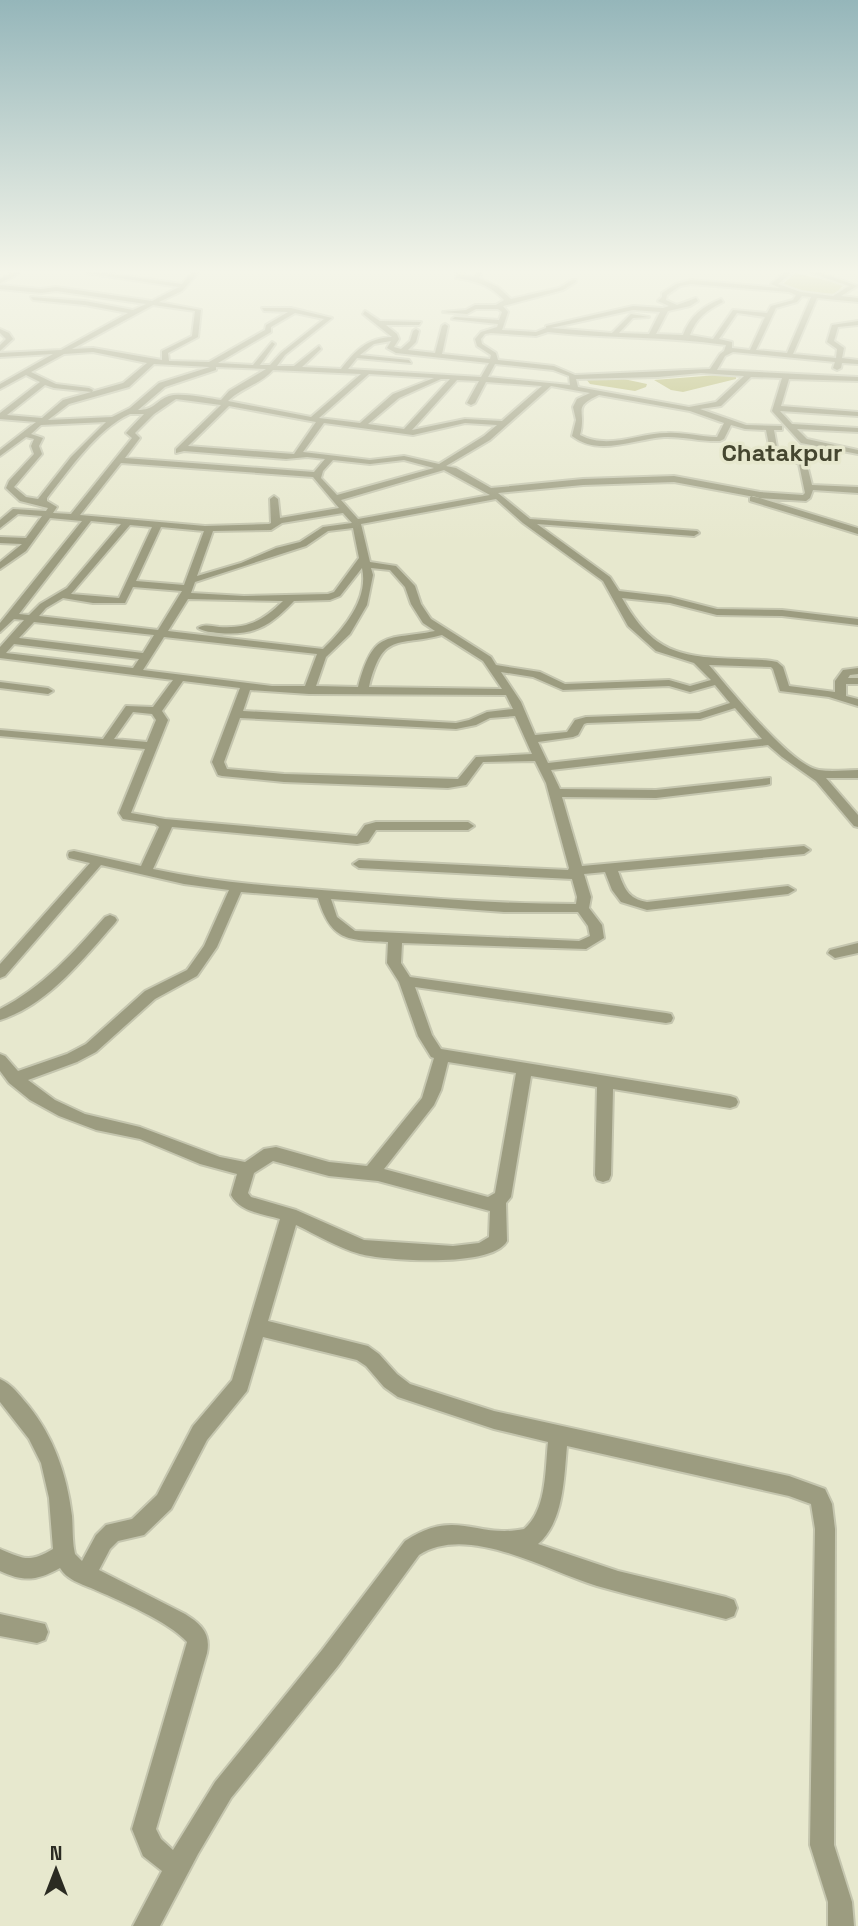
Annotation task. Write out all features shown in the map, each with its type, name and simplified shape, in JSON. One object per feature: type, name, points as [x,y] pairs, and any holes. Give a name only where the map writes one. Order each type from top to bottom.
[{"type":"street","points":[[0,387],[5,381],[27,373],[43,363]]},
{"type":"street","points":[[0,454],[69,400],[126,385],[151,363]]},
{"type":"street","points":[[166,363],[408,374],[548,384],[690,409],[728,423],[753,428],[858,430]]},
{"type":"street","points":[[210,365],[214,363]]},
{"type":"street","points":[[166,463],[226,400],[264,375],[276,363]]},
{"type":"street","points":[[296,368],[302,363]]},
{"type":"street","points":[[343,371],[349,363]]},
{"type":"street","points":[[408,374],[418,363]]},
{"type":"street","points":[[471,403],[494,363]]},
{"type":"street","points":[[515,363],[563,370],[572,377],[713,371],[858,380]]},
{"type":"street","points":[[713,371],[719,363]]},
{"type":"street","points":[[835,379],[838,363]]},
{"type":"street","points":[[44,382],[0,417],[43,421],[113,419],[129,412],[162,385],[221,365]]},
{"type":"street","points":[[316,419],[367,372]]},
{"type":"street","points":[[27,373],[54,386],[105,392]]},
{"type":"street","points":[[690,409],[718,404],[729,396],[745,377],[759,375]]},
{"type":"street","points":[[786,376],[777,415],[804,441],[858,452]]},
{"type":"street","points":[[363,425],[396,396],[445,377]]},
{"type":"street","points":[[402,451],[410,433],[455,377]]},
{"type":"street","points":[[572,377],[574,387]]},
{"type":"street","points":[[337,498],[444,466],[486,438],[548,384]]},
{"type":"street","points":[[156,390],[410,433],[465,421],[505,423]]},
{"type":"street","points":[[599,393],[580,401],[577,407],[580,420],[576,436],[592,442],[608,444],[667,435],[720,439],[728,423]]},
{"type":"street","points":[[74,517],[136,438],[130,433],[151,412],[172,398],[226,400]]},
{"type":"street","points":[[777,408],[858,414]]},
{"type":"street","points":[[129,412],[151,412]]},
{"type":"street","points":[[42,502],[74,459],[113,419]]},
{"type":"street","points":[[316,419],[321,423],[298,453],[370,462],[402,451],[444,466],[493,494],[607,579],[632,624],[660,649],[698,661],[773,664],[778,667],[784,689],[830,695],[858,703]]},
{"type":"street","points":[[187,588],[279,550],[303,544],[326,529],[493,494],[583,482],[664,480],[797,498],[809,496],[803,463],[773,448],[770,428]]},
{"type":"street","points":[[0,566],[23,549],[53,505],[23,499],[10,488],[38,454],[36,446],[39,438],[26,435]]},
{"type":"street","points":[[182,448],[286,457],[306,455]]},
{"type":"street","points":[[316,475],[330,459]]},
{"type":"street","points":[[120,460],[219,470],[316,475],[347,510],[356,523],[365,561],[367,585],[362,605],[346,632],[324,652],[309,691]]},
{"type":"street","points":[[715,486],[783,510],[858,531]]},
{"type":"street","points":[[808,487],[858,490]]},
{"type":"street","points":[[274,499],[276,524]]},
{"type":"street","points":[[0,526],[16,511],[208,528],[265,527],[320,512],[347,510]]},
{"type":"street","points":[[0,629],[88,519]]},
{"type":"street","points":[[526,521],[694,533]]},
{"type":"street","points":[[0,654],[49,600],[70,590],[128,522]]},
{"type":"street","points":[[62,595],[118,602],[123,599],[158,524]]},
{"type":"street","points":[[137,671],[187,588],[208,528]]},
{"type":"street","points":[[0,540],[29,541]]},
{"type":"street","points":[[131,584],[291,598],[323,598],[337,594],[365,561]]},
{"type":"street","points":[[365,561],[393,568],[410,586],[416,604],[428,621],[442,632],[465,643],[494,668],[510,692],[556,793],[575,873],[585,902],[582,908]]},
{"type":"street","points":[[617,594],[670,600],[716,612],[782,613],[858,622]]},
{"type":"street","points":[[185,635],[191,627],[237,631],[263,625],[291,598]]},
{"type":"street","points":[[12,616],[324,652]]},
{"type":"street","points":[[362,692],[367,672],[383,645],[394,639],[426,637],[442,632]]},
{"type":"street","points":[[11,640],[146,657]]},
{"type":"street","points":[[0,654],[246,687],[309,691],[510,692]]},
{"type":"street","points":[[698,661],[771,741],[815,774],[858,823]]},
{"type":"street","points":[[494,668],[536,674],[563,687],[669,683],[690,689],[718,681]]},
{"type":"street","points":[[841,699],[840,681],[847,672],[858,671]]},
{"type":"street","points":[[156,711],[180,677]]},
{"type":"street","points":[[840,681],[858,681]]},
{"type":"street","points":[[0,685],[48,691]]},
{"type":"street","points":[[246,687],[218,762],[219,770],[229,774],[448,784],[462,782],[480,759],[541,762],[771,741]]},
{"type":"street","points":[[530,739],[569,735],[574,733],[579,722],[586,720],[700,716],[738,704]]},
{"type":"street","points":[[107,742],[130,708],[156,711],[162,720],[125,813],[127,816],[164,823],[357,840],[364,839],[369,828],[376,826],[468,826]]},
{"type":"street","points":[[235,714],[456,726],[472,723],[487,715],[519,712]]},
{"type":"street","points":[[0,733],[144,745],[151,748]]},
{"type":"street","points":[[815,774],[858,774]]},
{"type":"street","points":[[556,793],[656,794],[766,781]]},
{"type":"street","points":[[145,871],[165,830],[164,823]]},
{"type":"street","points":[[359,864],[575,873],[804,850]]},
{"type":"street","points":[[74,855],[237,887],[504,908],[582,908]]},
{"type":"street","points":[[0,973],[98,861]]},
{"type":"street","points":[[610,868],[621,897],[633,904],[648,906],[788,890]]},
{"type":"street","points":[[14,1079],[72,1058],[91,1048],[150,995],[192,973],[211,947],[237,887]]},
{"type":"street","points":[[323,894],[331,919],[352,936],[581,946],[597,938],[594,925],[582,908]]},
{"type":"street","points":[[0,1015],[29,1002],[71,964],[110,920]]},
{"type":"street","points":[[395,937],[394,963],[406,981],[425,1036],[436,1053],[730,1102]]},
{"type":"street","points":[[835,953],[858,948]]},
{"type":"street","points":[[406,981],[666,1018]]},
{"type":"street","points":[[371,1173],[428,1101],[442,1055]]},
{"type":"street","points":[[0,1060],[14,1079],[52,1107],[79,1118],[141,1133],[204,1159],[247,1169]]},
{"type":"street","points":[[498,1202],[498,1241],[482,1251],[453,1253],[383,1251],[362,1247],[290,1215],[246,1202],[239,1195],[247,1169],[270,1154],[276,1154],[329,1169],[371,1173],[478,1202],[498,1202],[503,1198],[524,1069]]},
{"type":"street","points":[[603,1175],[605,1083]]},
{"type":"street","points":[[85,1576],[103,1542],[113,1532],[137,1528],[164,1502],[200,1433],[240,1385],[290,1215]]},
{"type":"street","points":[[257,1327],[372,1356],[391,1384],[494,1420],[806,1490],[817,1496],[822,1504],[825,1529],[822,1845],[840,1902],[841,1926]]},
{"type":"street","points":[[0,1388],[32,1423],[51,1460],[62,1519],[62,1555],[70,1566],[174,1619],[193,1631],[197,1637],[196,1653],[144,1829],[146,1841],[154,1853],[178,1867]]},
{"type":"street","points":[[513,1543],[529,1540],[539,1531],[544,1519],[559,1435]]},
{"type":"street","points":[[146,1926],[223,1790],[330,1658],[421,1539],[453,1533],[513,1543],[549,1560],[601,1578],[726,1608]]},
{"type":"street","points":[[0,1559],[27,1571],[42,1568],[62,1555]]},
{"type":"street","points":[[0,1625],[37,1632]]},
{"type":"shaded area","points":[[730,374],[736,376],[736,379],[683,392],[671,390],[654,380]]},
{"type":"shaded area","points":[[619,378],[647,384],[635,391],[590,384],[586,379]]},
{"type":"district","name":"Chatakpur","points":[[782,453]]}]
